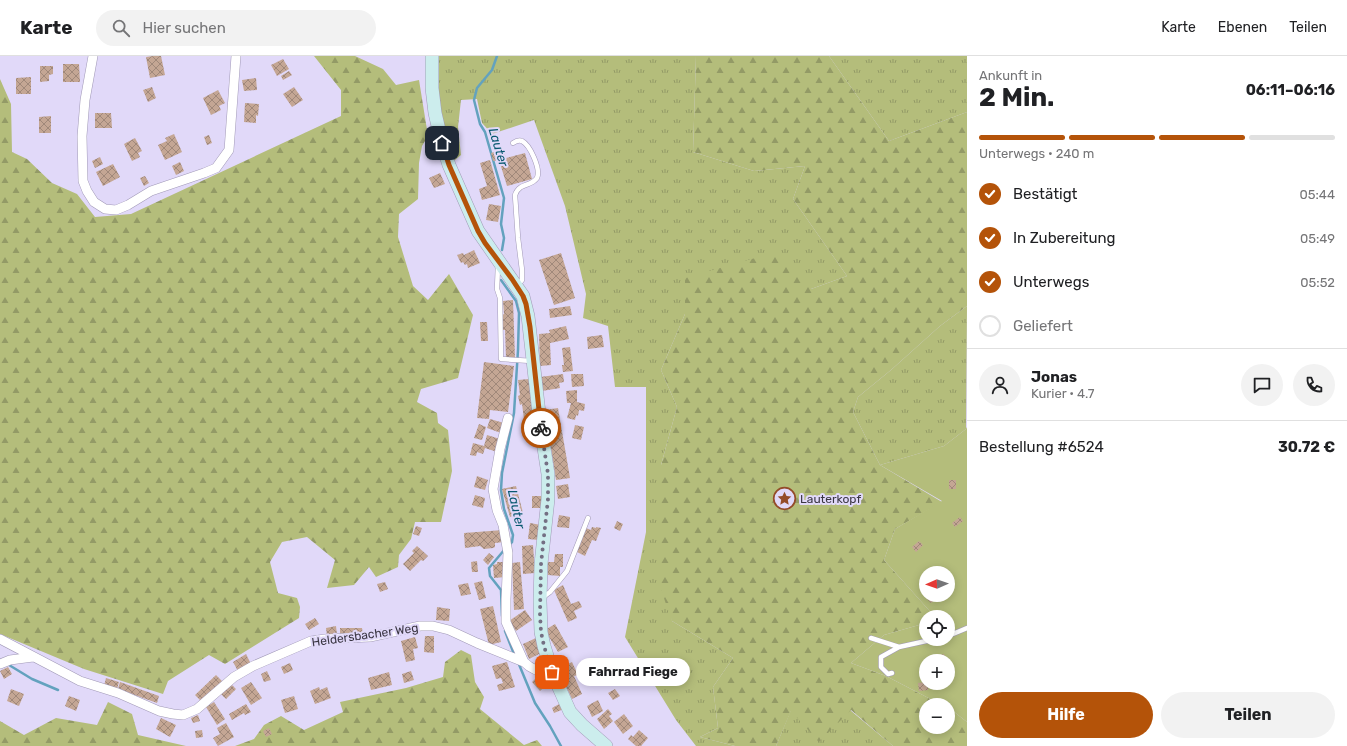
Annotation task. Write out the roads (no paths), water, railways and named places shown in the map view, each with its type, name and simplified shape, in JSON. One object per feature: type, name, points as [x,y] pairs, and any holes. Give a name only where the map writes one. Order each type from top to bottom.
[{"type":"street","points":[[92,56],[85,100],[82,136],[83,181],[94,202],[105,209],[116,210],[128,205],[150,191],[204,174],[216,168],[226,156],[229,150],[236,56]]},
{"type":"street","points":[[432,56],[432,88],[434,107],[442,143],[452,172],[478,231],[523,296],[526,304],[530,327],[528,361],[548,474],[548,499],[541,564],[540,601],[541,632],[544,646],[552,672],[570,712],[582,725],[606,746]]},
{"type":"street","points":[[508,418],[500,450],[493,489],[497,510],[503,525],[508,553],[506,622],[524,662]]},
{"type":"street","name":"Heldersbacher Weg","points":[[0,639],[86,683],[118,693],[159,710],[183,715],[197,709],[234,677],[253,666],[300,646],[325,639],[370,636],[420,626],[433,626],[449,630],[524,662],[528,667],[543,673],[552,672]]},
{"type":"street","points":[[0,664],[10,660],[33,657]]},
{"type":"lane","points":[[513,143],[518,140],[523,141],[528,146],[536,162],[538,172],[535,180],[520,188],[514,195],[522,270],[522,280],[517,287]]},
{"type":"lane","points":[[498,260],[497,289],[500,298],[501,359],[528,361]]},
{"type":"lane","points":[[540,601],[550,592],[567,570],[588,518]]},
{"type":"lane","points":[[955,633],[967,628]]},
{"type":"lane","points":[[871,638],[899,648]]},
{"type":"lane","points":[[892,673],[888,674],[881,667],[881,657],[899,648],[919,643]]},
{"type":"waterway","name":"Lauter","points":[[497,56],[492,70],[477,88],[474,100],[480,124],[485,132],[504,198],[501,224],[504,238],[502,250]]},
{"type":"waterway","name":"Lauter","points":[[501,280],[516,301],[519,313],[514,413],[502,473],[501,490],[504,509],[513,535],[512,542],[509,545]]},
{"type":"waterway","name":"Lauter","points":[[502,616],[501,590],[490,576],[489,568],[505,549]]},
{"type":"waterway","name":"Lauter","points":[[505,631],[514,654]]},
{"type":"waterway","name":"Lauter","points":[[518,662],[535,703],[561,746]]},
{"type":"waterway","points":[[9,665],[32,679],[58,690]]},
{"type":"place","name":"Lauterkopf","points":[[784,499]]},
{"type":"place","name":"Fahrrad Fiege","points":[[552,672]]}]
